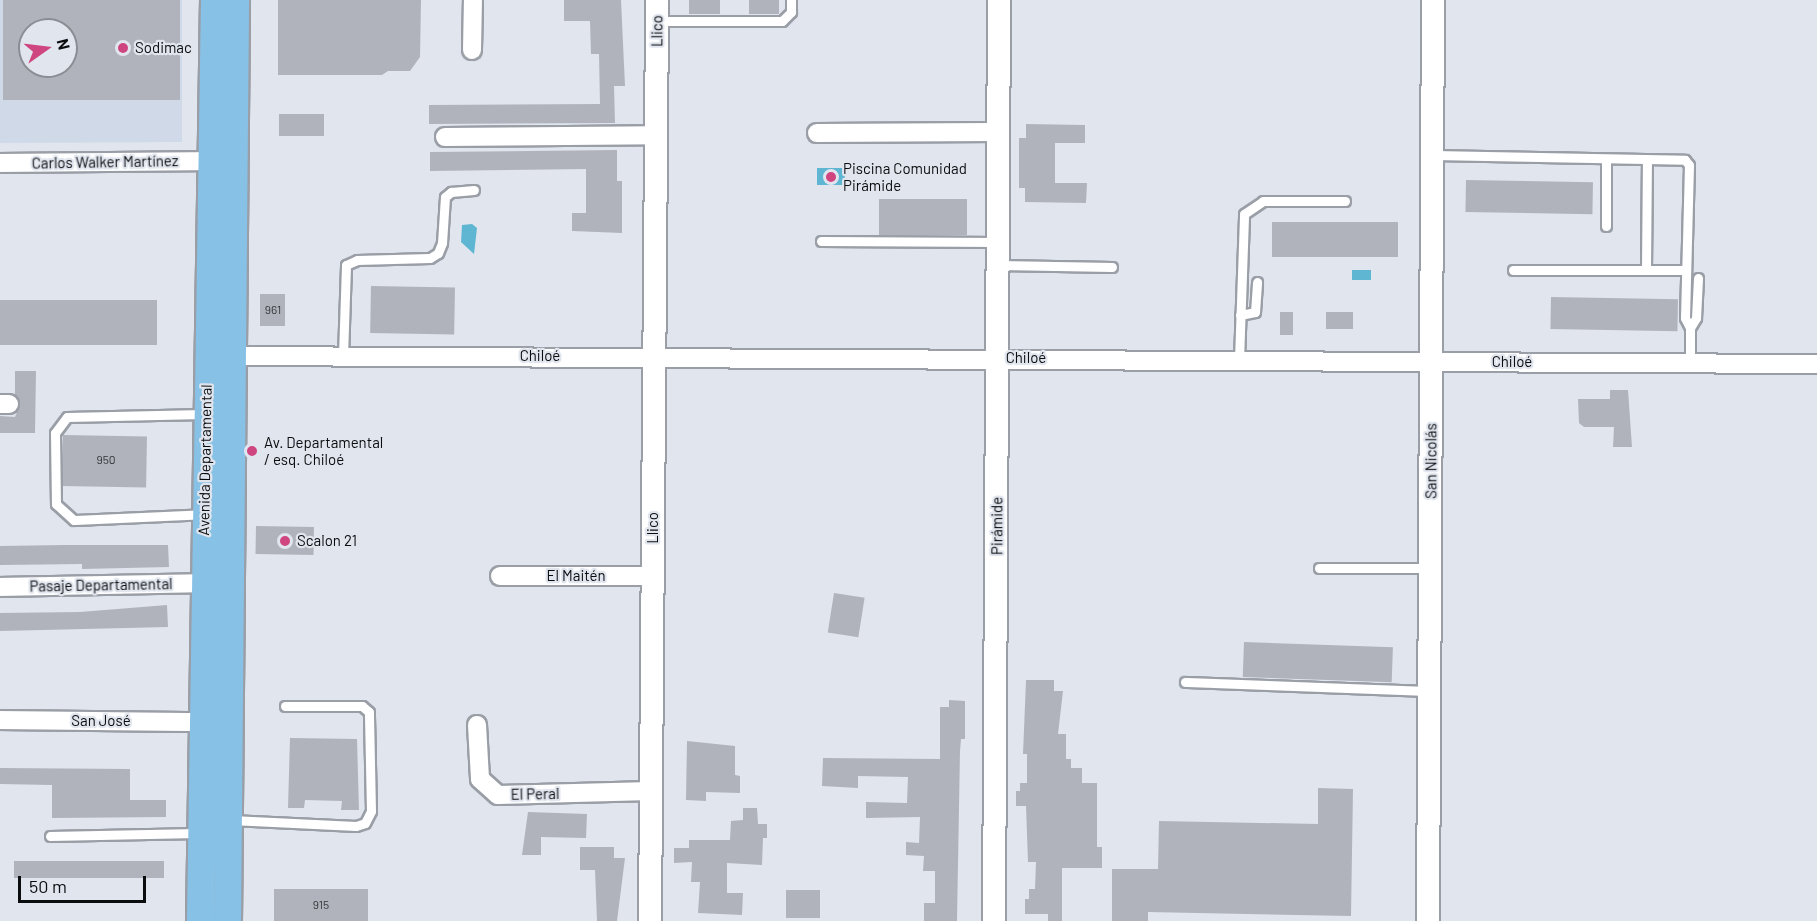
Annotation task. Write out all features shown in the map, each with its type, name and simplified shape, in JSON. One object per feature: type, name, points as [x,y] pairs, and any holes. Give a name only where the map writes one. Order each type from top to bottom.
[{"type":"main road","points":[[200,0],[202,67],[212,132]]},
{"type":"main road","name":"Avenida Departamental","points":[[200,921],[202,584],[214,0]]},
{"type":"main road","name":"Avenida Departamental","points":[[227,921],[237,146],[236,0]]},
{"type":"main road","points":[[237,146],[246,0]]},
{"type":"street","points":[[472,50],[473,0]]},
{"type":"street","name":"Pirámide","points":[[994,921],[999,0]]},
{"type":"street","name":"San Nicolás","points":[[1428,921],[1433,0]]},
{"type":"street","name":"Llico","points":[[650,921],[657,10]]},
{"type":"street","points":[[817,132],[999,132]]},
{"type":"street","points":[[445,138],[656,135]]},
{"type":"street","name":"Carlos Walker Martínez","points":[[0,163],[210,161]]},
{"type":"street","name":"Chiloé","points":[[234,356],[654,356],[1817,364]]},
{"type":"street","name":"El Maitén","points":[[500,576],[652,576]]},
{"type":"street","name":"Pasaje Departamental","points":[[0,587],[202,584]]},
{"type":"street","name":"San José","points":[[0,720],[201,722]]},
{"type":"street","name":"El Peral","points":[[477,725],[480,780],[498,795],[651,791]]},
{"type":"lane","points":[[657,10],[782,21],[791,12],[791,0]]},
{"type":"lane","points":[[1433,155],[1685,160],[1689,165],[1685,318],[1690,328],[1690,363]]},
{"type":"lane","points":[[1606,159],[1606,226]]},
{"type":"lane","points":[[1646,270],[1647,160]]},
{"type":"lane","points":[[343,356],[346,265],[357,260],[430,258],[438,253],[442,243],[446,197],[451,192],[474,190]]},
{"type":"lane","points":[[1239,360],[1244,214],[1263,201],[1345,201]]},
{"type":"lane","points":[[821,241],[999,242]]},
{"type":"lane","points":[[999,265],[1112,267]]},
{"type":"lane","points":[[1512,270],[1686,270]]},
{"type":"lane","points":[[1690,328],[1696,318],[1698,278]]},
{"type":"lane","points":[[1240,315],[1255,312],[1257,282]]},
{"type":"lane","points":[[204,514],[74,520],[56,504],[55,433],[68,417],[206,414]]},
{"type":"lane","points":[[1319,568],[1431,568]]},
{"type":"lane","points":[[1185,682],[1430,691]]},
{"type":"lane","points":[[229,820],[356,826],[365,823],[371,811],[369,711],[362,706],[285,706]]},
{"type":"lane","points":[[50,836],[201,833]]},
{"type":"shaded area","name":"Sodimac","points":[[0,0],[182,0],[182,142],[0,143]]},
{"type":"water","name":"Piscina Comunidad Pirámide","points":[[817,168],[845,168],[845,185],[817,185]]},
{"type":"water","points":[[472,224],[477,228],[474,254],[461,242],[462,225]]},
{"type":"water","points":[[1352,270],[1371,270],[1371,280],[1352,280]]},
{"type":"building","name":"Sodimac","points":[[3,0],[180,0],[180,100],[3,100]]},
{"type":"building","points":[[278,0],[421,0],[420,57],[410,71],[388,71],[382,75],[278,75]]},
{"type":"building","points":[[564,0],[621,0],[625,86],[614,86],[615,123],[429,124],[429,105],[600,104],[599,54],[591,54],[590,21],[564,21]]},
{"type":"building","points":[[689,0],[720,0],[720,14],[689,14]]},
{"type":"building","points":[[749,0],[779,0],[779,14],[749,14]]},
{"type":"building","points":[[279,114],[324,114],[324,136],[279,136]]},
{"type":"building","points":[[1026,124],[1085,125],[1085,143],[1055,143],[1055,183],[1087,183],[1086,203],[1025,202],[1025,188],[1019,188],[1019,138],[1026,138]]},
{"type":"building","points":[[617,150],[617,181],[622,181],[622,233],[572,231],[572,213],[586,213],[586,169],[430,171],[430,152]]},
{"type":"building","points":[[1466,180],[1593,182],[1592,214],[1465,212]]},
{"type":"building","points":[[879,199],[967,199],[967,235],[879,235]]},
{"type":"building","points":[[1272,222],[1398,222],[1398,257],[1272,257]]},
{"type":"building","points":[[371,286],[455,287],[454,334],[370,333]]},
{"type":"building","points":[[260,294],[285,294],[285,326],[260,326]]},
{"type":"building","points":[[1551,297],[1678,299],[1677,331],[1550,329]]},
{"type":"building","points":[[0,300],[157,300],[157,345],[0,345]]},
{"type":"building","points":[[1280,312],[1293,312],[1293,335],[1280,335]]},
{"type":"building","points":[[1326,312],[1353,312],[1353,329],[1326,329]]},
{"type":"building","points":[[15,371],[36,371],[35,433],[0,433],[0,416],[15,417],[20,405],[15,395]]},
{"type":"building","points":[[1610,390],[1628,390],[1632,447],[1613,447],[1614,427],[1584,427],[1579,423],[1578,399],[1610,399]]},
{"type":"building","points":[[63,435],[147,436],[146,487],[62,486]]},
{"type":"building","name":"Scalon 21","points":[[256,526],[314,527],[314,555],[256,554]]},
{"type":"building","points":[[168,545],[169,567],[82,569],[82,564],[0,565],[0,546]]},
{"type":"building","points":[[834,593],[865,598],[858,637],[828,633]]},
{"type":"building","points":[[167,605],[168,627],[0,631],[0,613],[80,612]]},
{"type":"building","points":[[1244,642],[1393,647],[1392,682],[1243,677]]},
{"type":"building","points":[[1026,680],[1054,680],[1054,691],[1063,691],[1058,734],[1066,734],[1066,759],[1071,759],[1071,768],[1082,768],[1082,783],[1097,783],[1097,847],[1102,847],[1102,868],[1062,868],[1062,921],[1048,921],[1048,914],[1025,914],[1025,899],[1029,899],[1029,889],[1035,889],[1036,862],[1028,862],[1026,806],[1016,806],[1016,791],[1020,791],[1020,783],[1027,783],[1027,754],[1023,754]]},
{"type":"building","points":[[949,700],[965,701],[965,739],[961,739],[960,751],[957,921],[924,921],[924,903],[935,903],[935,871],[923,871],[924,856],[906,855],[906,842],[919,843],[920,817],[866,818],[866,802],[907,803],[908,777],[858,776],[858,788],[822,786],[823,758],[940,759],[940,707],[949,707]]},
{"type":"building","points":[[290,738],[357,739],[359,810],[341,810],[342,801],[305,800],[304,808],[288,808]]},
{"type":"building","points":[[687,741],[735,746],[735,775],[740,776],[740,793],[706,792],[706,801],[686,800]]},
{"type":"building","points":[[0,768],[130,769],[130,800],[166,800],[166,817],[52,818],[52,785],[0,784]]},
{"type":"building","points":[[1318,788],[1353,789],[1351,916],[1148,912],[1148,921],[1112,921],[1112,869],[1158,869],[1159,821],[1318,824]]},
{"type":"building","points":[[743,808],[757,808],[758,824],[767,824],[767,838],[763,838],[762,865],[727,863],[727,893],[743,893],[742,915],[698,913],[700,882],[691,882],[692,862],[674,863],[674,848],[689,848],[689,840],[730,840],[731,821],[743,820]]},
{"type":"building","points":[[528,812],[587,814],[586,838],[541,837],[541,855],[522,855]]},
{"type":"building","points":[[580,847],[614,847],[614,858],[625,858],[617,921],[597,921],[595,870],[580,870]]},
{"type":"building","points":[[14,861],[164,861],[164,878],[14,878]]},
{"type":"building","points":[[274,889],[368,889],[368,921],[274,921]]},
{"type":"building","points":[[786,890],[820,890],[820,918],[786,918]]},
{"type":"place","name":"Sodimac","points":[[123,48]]},
{"type":"place","name":"Piscina Comunidad Pirámide","points":[[831,177]]},
{"type":"place","name":"Av. Departamental / esq. Chiloé","points":[[252,451]]},
{"type":"place","name":"Scalon 21","points":[[285,541]]}]
